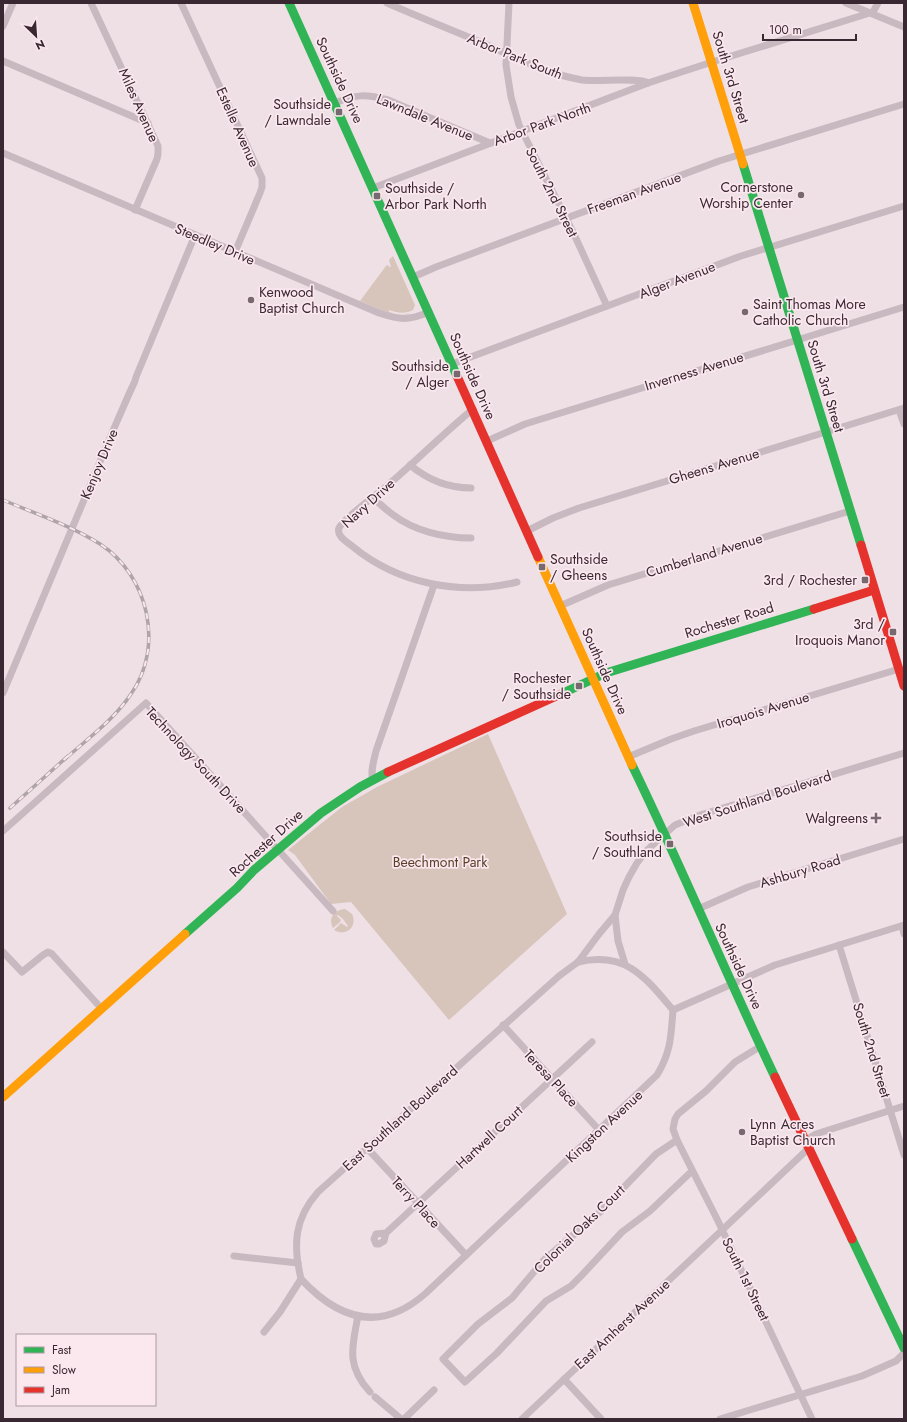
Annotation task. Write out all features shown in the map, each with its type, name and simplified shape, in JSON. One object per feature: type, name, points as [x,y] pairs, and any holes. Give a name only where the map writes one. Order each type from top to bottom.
[{"type":"street","points":[[3,26],[12,3]]},
{"type":"street","name":"Miles Avenue","points":[[91,3],[158,146],[158,154],[135,210]]},
{"type":"street","name":"Estelle Avenue","points":[[181,3],[262,178],[260,193],[235,252]]},
{"type":"street","name":"Southside Drive","points":[[289,3],[473,409],[628,757],[665,833],[732,985],[904,1348]]},
{"type":"street","name":"Arbor Park South","points":[[387,3],[540,68],[568,77],[598,81],[640,80],[648,83]]},
{"type":"street","name":"South 2nd Street","points":[[509,3],[506,54],[507,75],[511,97],[522,132],[566,218],[607,306]]},
{"type":"street","name":"South 3rd Street","points":[[693,3],[904,686]]},
{"type":"street","points":[[846,3],[904,27]]},
{"type":"street","points":[[870,13],[875,10],[878,3]]},
{"type":"street","name":"Arbor Park North","points":[[373,188],[648,83],[870,13]]},
{"type":"street","points":[[3,61],[148,123]]},
{"type":"street","name":"Lawndale Avenue","points":[[335,103],[354,96],[374,96],[388,100],[490,143]]},
{"type":"street","name":"Freeman Avenue","points":[[413,277],[436,267],[720,161],[904,104]]},
{"type":"street","name":"Steedley Drive","points":[[3,153],[379,314],[405,319],[429,312]]},
{"type":"street","name":"Alger Avenue","points":[[452,364],[741,256],[904,206]]},
{"type":"street","name":"Kenjoy Drive","points":[[3,693],[132,389],[195,235]]},
{"type":"street","name":"Inverness Avenue","points":[[487,441],[525,424],[904,307]]},
{"type":"street","name":"Navy Drive","points":[[473,409],[373,498],[348,518],[339,527],[339,531],[342,538],[374,562],[407,577],[434,585],[454,588],[486,587],[517,582]]},
{"type":"street","points":[[901,409],[904,424]]},
{"type":"street","name":"Gheens Avenue","points":[[527,531],[553,518],[579,508],[901,409]]},
{"type":"street","points":[[410,465],[422,475],[443,484],[454,487],[471,488]]},
{"type":"street","points":[[373,498],[391,514],[408,524],[437,534],[457,538],[471,538]]},
{"type":"street","name":"Cumberland Avenue","points":[[560,606],[608,585],[850,511]]},
{"type":"street","points":[[373,780],[373,765],[376,751],[434,585]]},
{"type":"street","name":"Rochester Road","points":[[594,679],[606,673],[874,590]]},
{"type":"street","name":"Iroquois Avenue","points":[[628,757],[694,731],[899,669]]},
{"type":"street","name":"Rochester Drive","points":[[3,1097],[245,880],[254,870],[321,813],[373,780],[594,679]]},
{"type":"street","name":"Technology South Drive","points":[[3,831],[146,703],[279,850]]},
{"type":"street","name":"West Southland Boulevard","points":[[596,938],[615,915],[623,890],[637,863],[650,847],[675,825],[700,815],[904,753]]},
{"type":"street","name":"Ashbury Road","points":[[698,909],[748,887],[904,839]]},
{"type":"street","points":[[279,850],[333,911]]},
{"type":"street","points":[[615,915],[618,941],[625,964]]},
{"type":"street","points":[[578,962],[610,960],[625,964],[650,983],[673,1010],[775,965],[903,926],[904,934]]},
{"type":"street","name":"East Southland Boulevard","points":[[301,1279],[298,1263],[298,1226],[305,1209],[318,1192],[559,976],[578,962],[596,938]]},
{"type":"street","name":"South 2nd Street","points":[[839,945],[904,1155]]},
{"type":"street","points":[[3,952],[22,972],[48,952],[52,954],[101,1008]]},
{"type":"street","name":"Kingston Avenue","points":[[301,1279],[311,1290],[334,1307],[349,1314],[366,1317],[382,1317],[401,1311],[412,1305],[466,1256],[657,1075],[662,1066],[670,1043],[673,1010]]},
{"type":"street","name":"Teresa Place","points":[[503,1026],[599,1130]]},
{"type":"street","name":"Hartwell Court","points":[[386,1233],[592,1042]]},
{"type":"street","points":[[677,1140],[673,1129],[675,1119],[678,1114],[706,1091],[735,1062],[761,1046]]},
{"type":"street","name":"East Amherst Avenue","points":[[522,1419],[722,1230],[816,1134],[904,1106]]},
{"type":"street","name":"Colonial Oaks Court","points":[[677,1140],[656,1154],[600,1212],[544,1260],[512,1298],[478,1324],[443,1360],[465,1382],[496,1353],[546,1301],[571,1286],[622,1232],[650,1211],[692,1171]]},
{"type":"street","name":"South 1st Street","points":[[677,1140],[722,1230],[812,1419]]},
{"type":"street","name":"Terry Place","points":[[367,1148],[466,1256]]},
{"type":"street","points":[[234,1256],[298,1263]]},
{"type":"street","points":[[264,1332],[280,1312],[301,1279]]},
{"type":"street","points":[[358,1316],[352,1345],[353,1361],[360,1380],[372,1394],[402,1419],[434,1390]]},
{"type":"street","points":[[720,1419],[873,1372],[896,1361],[904,1353]]},
{"type":"street","points":[[564,1379],[601,1419]]},
{"type":"green space","points":[[393,256],[415,305],[413,310],[404,313],[389,310],[389,312],[395,314],[385,312],[360,301],[386,266],[391,267],[389,260]]},
{"type":"green space","name":"Beechmont Park","points":[[488,734],[567,914],[449,1020],[351,902],[331,904],[295,855],[288,850],[342,807],[377,787]]},
{"type":"green space","points":[[345,909],[352,914],[352,927],[350,930],[338,932],[334,930],[341,923],[347,927],[348,926],[338,915],[337,916],[341,920],[333,928],[331,921],[335,913]]},
{"type":"railway","points":[[3,500],[89,537],[117,557],[130,574],[140,592],[146,613],[149,634],[147,655],[141,675],[131,694],[117,712],[100,729],[64,760]]},
{"type":"railway","points":[[10,808],[68,756]]},
{"type":"traffic: fast","points":[[289,3],[457,376]]},
{"type":"traffic: fast","points":[[743,164],[861,545]]},
{"type":"traffic: fast","points":[[561,694],[606,673],[814,609]]},
{"type":"traffic: fast","points":[[632,765],[775,1077]]},
{"type":"traffic: fast","points":[[185,934],[237,888],[254,870],[321,813],[360,787],[388,772]]},
{"type":"traffic: fast","points":[[852,1239],[904,1348]]},
{"type":"traffic: slow","points":[[693,3],[743,164]]},
{"type":"traffic: slow","points":[[538,557],[632,765]]},
{"type":"traffic: slow","points":[[3,1097],[185,934]]},
{"type":"traffic: jam","points":[[457,376],[538,557]]},
{"type":"traffic: jam","points":[[861,545],[904,686]]},
{"type":"traffic: jam","points":[[814,609],[874,590]]},
{"type":"traffic: jam","points":[[388,772],[561,694]]},
{"type":"traffic: jam","points":[[775,1077],[852,1239]]},
{"type":"place","name":"Southside / Lawndale","points":[[339,112]]},
{"type":"place","name":"Cornerstone Worship Center","points":[[801,195]]},
{"type":"place","name":"Southside / Arbor Park North","points":[[377,196]]},
{"type":"place","name":"Kenwood Baptist Church","points":[[251,300]]},
{"type":"place","name":"Saint Thomas More Catholic Church","points":[[745,312]]},
{"type":"place","name":"Southside / Alger","points":[[457,374]]},
{"type":"place","name":"Southside / Gheens","points":[[542,567]]},
{"type":"place","name":"3rd / Rochester","points":[[865,580]]},
{"type":"place","name":"3rd / Iroquois Manor","points":[[893,632]]},
{"type":"place","name":"Rochester / Southside","points":[[579,686]]},
{"type":"place","name":"Walgreens","points":[[876,818]]},
{"type":"place","name":"Southside / Southland","points":[[670,844]]},
{"type":"place","name":"Lynn Acres Baptist Church","points":[[742,1132]]}]
